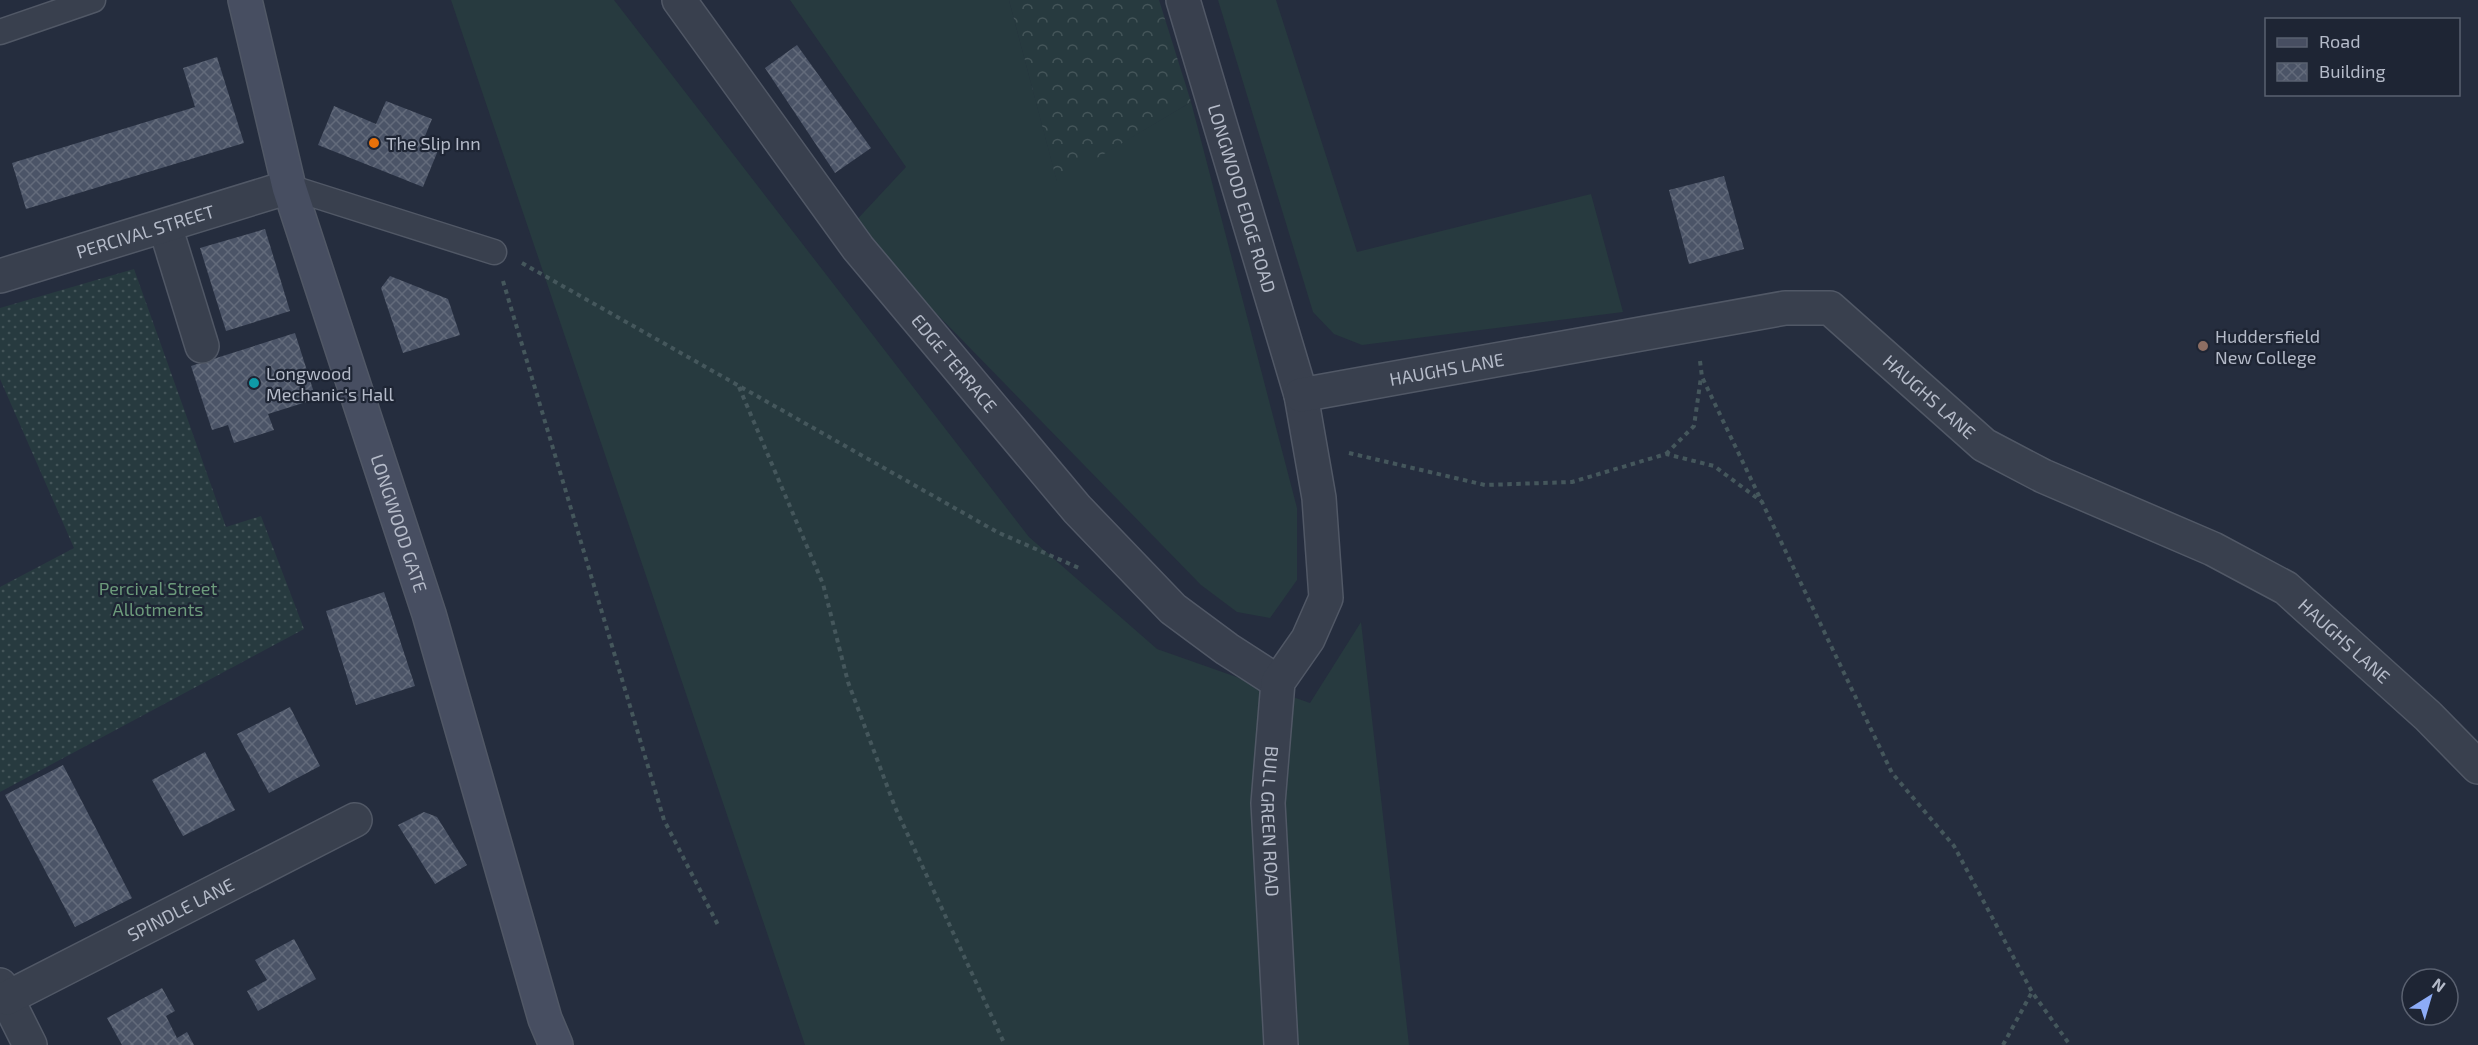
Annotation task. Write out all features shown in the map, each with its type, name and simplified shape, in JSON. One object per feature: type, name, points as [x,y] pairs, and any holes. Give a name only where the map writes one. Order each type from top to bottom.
[{"type":"street","name":"LONGWOOD GATE","points":[[245,0],[289,187],[429,614],[545,1019],[556,1045]]},
{"type":"street","name":"EDGE TERRACE","points":[[679,0],[858,248],[1077,509],[1173,609],[1227,650],[1278,682]]},
{"type":"street","name":"LONGWOOD EDGE ROAD","points":[[1183,0],[1301,395]]},
{"type":"street","name":"PERCIVAL STREET","points":[[0,276],[289,187]]},
{"type":"street","points":[[165,226],[202,346]]},
{"type":"street","name":"HAUGHS LANE","points":[[1301,395],[1785,308],[1830,308],[1984,445],[2043,476],[2213,549],[2286,588],[2428,716],[2478,766]]},
{"type":"street","points":[[1278,682],[1308,639],[1326,598],[1319,498],[1301,395]]},
{"type":"street","name":"BULL GREEN ROAD","points":[[1278,682],[1268,804],[1281,1045]]},
{"type":"street","name":"SPINDLE LANE","points":[[3,991],[355,820]]},
{"type":"street","points":[[3,991],[30,1045]]},
{"type":"lane","points":[[0,32],[93,0]]},
{"type":"lane","points":[[289,187],[494,252]]},
{"type":"path","points":[[494,252],[510,256],[997,532],[1080,568]]},
{"type":"path","points":[[494,252],[664,820],[719,927]]},
{"type":"path","points":[[1310,444],[1485,485],[1572,482],[1666,454],[1694,426],[1702,377],[1697,324]]},
{"type":"path","points":[[1702,377],[1892,773],[1954,846],[2032,992],[2070,1045]]},
{"type":"path","points":[[738,386],[823,584],[848,682],[895,807],[1005,1045]]},
{"type":"path","points":[[1666,454],[1714,466],[1762,501]]},
{"type":"path","points":[[2003,1045],[2032,992]]},
{"type":"green space","points":[[451,0],[614,0],[1029,537],[1157,649],[1310,703],[1361,622],[1409,1045],[805,1045]]},
{"type":"green space","points":[[790,0],[1009,0],[1057,181],[1191,102],[1297,508],[1297,580],[1270,618],[1237,612],[1201,585],[851,226],[906,167]]},
{"type":"green space","points":[[1009,0],[1159,0],[1191,102],[1057,182]]},
{"type":"green space","points":[[1218,0],[1276,0],[1357,252],[1591,194],[1623,312],[1362,345],[1334,334],[1313,312]]},
{"type":"green space","name":"Percival Street Allotments","points":[[134,269],[226,527],[261,516],[304,629],[0,792],[0,587],[74,548],[0,379],[0,308]]},
{"type":"building","points":[[797,45],[871,148],[835,173],[765,68]]},
{"type":"building","points":[[217,57],[244,143],[26,209],[12,163],[195,107],[183,68]]},
{"type":"building","name":"The Slip Inn","points":[[386,101],[432,119],[423,141],[439,148],[423,187],[318,145],[334,106],[376,124]]},
{"type":"building","points":[[1724,176],[1744,249],[1689,264],[1669,190]]},
{"type":"building","points":[[265,229],[290,311],[226,331],[200,248]]},
{"type":"building","points":[[390,276],[448,299],[460,335],[403,353],[381,288]]},
{"type":"building","name":"Longwood Mechanic's Hall","points":[[295,333],[316,399],[268,414],[274,430],[234,443],[228,425],[212,430],[191,366]]},
{"type":"building","points":[[384,592],[415,686],[356,705],[326,611]]},
{"type":"building","points":[[290,707],[320,766],[269,793],[237,734]]},
{"type":"building","points":[[205,752],[235,810],[183,836],[152,780]]},
{"type":"building","points":[[63,765],[132,898],[75,927],[5,795]]},
{"type":"building","points":[[424,812],[437,817],[467,865],[435,884],[398,825]]},
{"type":"building","points":[[294,939],[316,979],[258,1011],[247,991],[267,980],[255,960]]},
{"type":"building","points":[[162,988],[175,1011],[166,1016],[177,1038],[187,1032],[194,1045],[122,1045],[107,1018]]},
{"type":"place","name":"The Slip Inn","points":[[374,143]]},
{"type":"place","name":"Huddersfield New College","points":[[2203,346]]},
{"type":"place","name":"Longwood Mechanic's Hall","points":[[254,383]]}]
